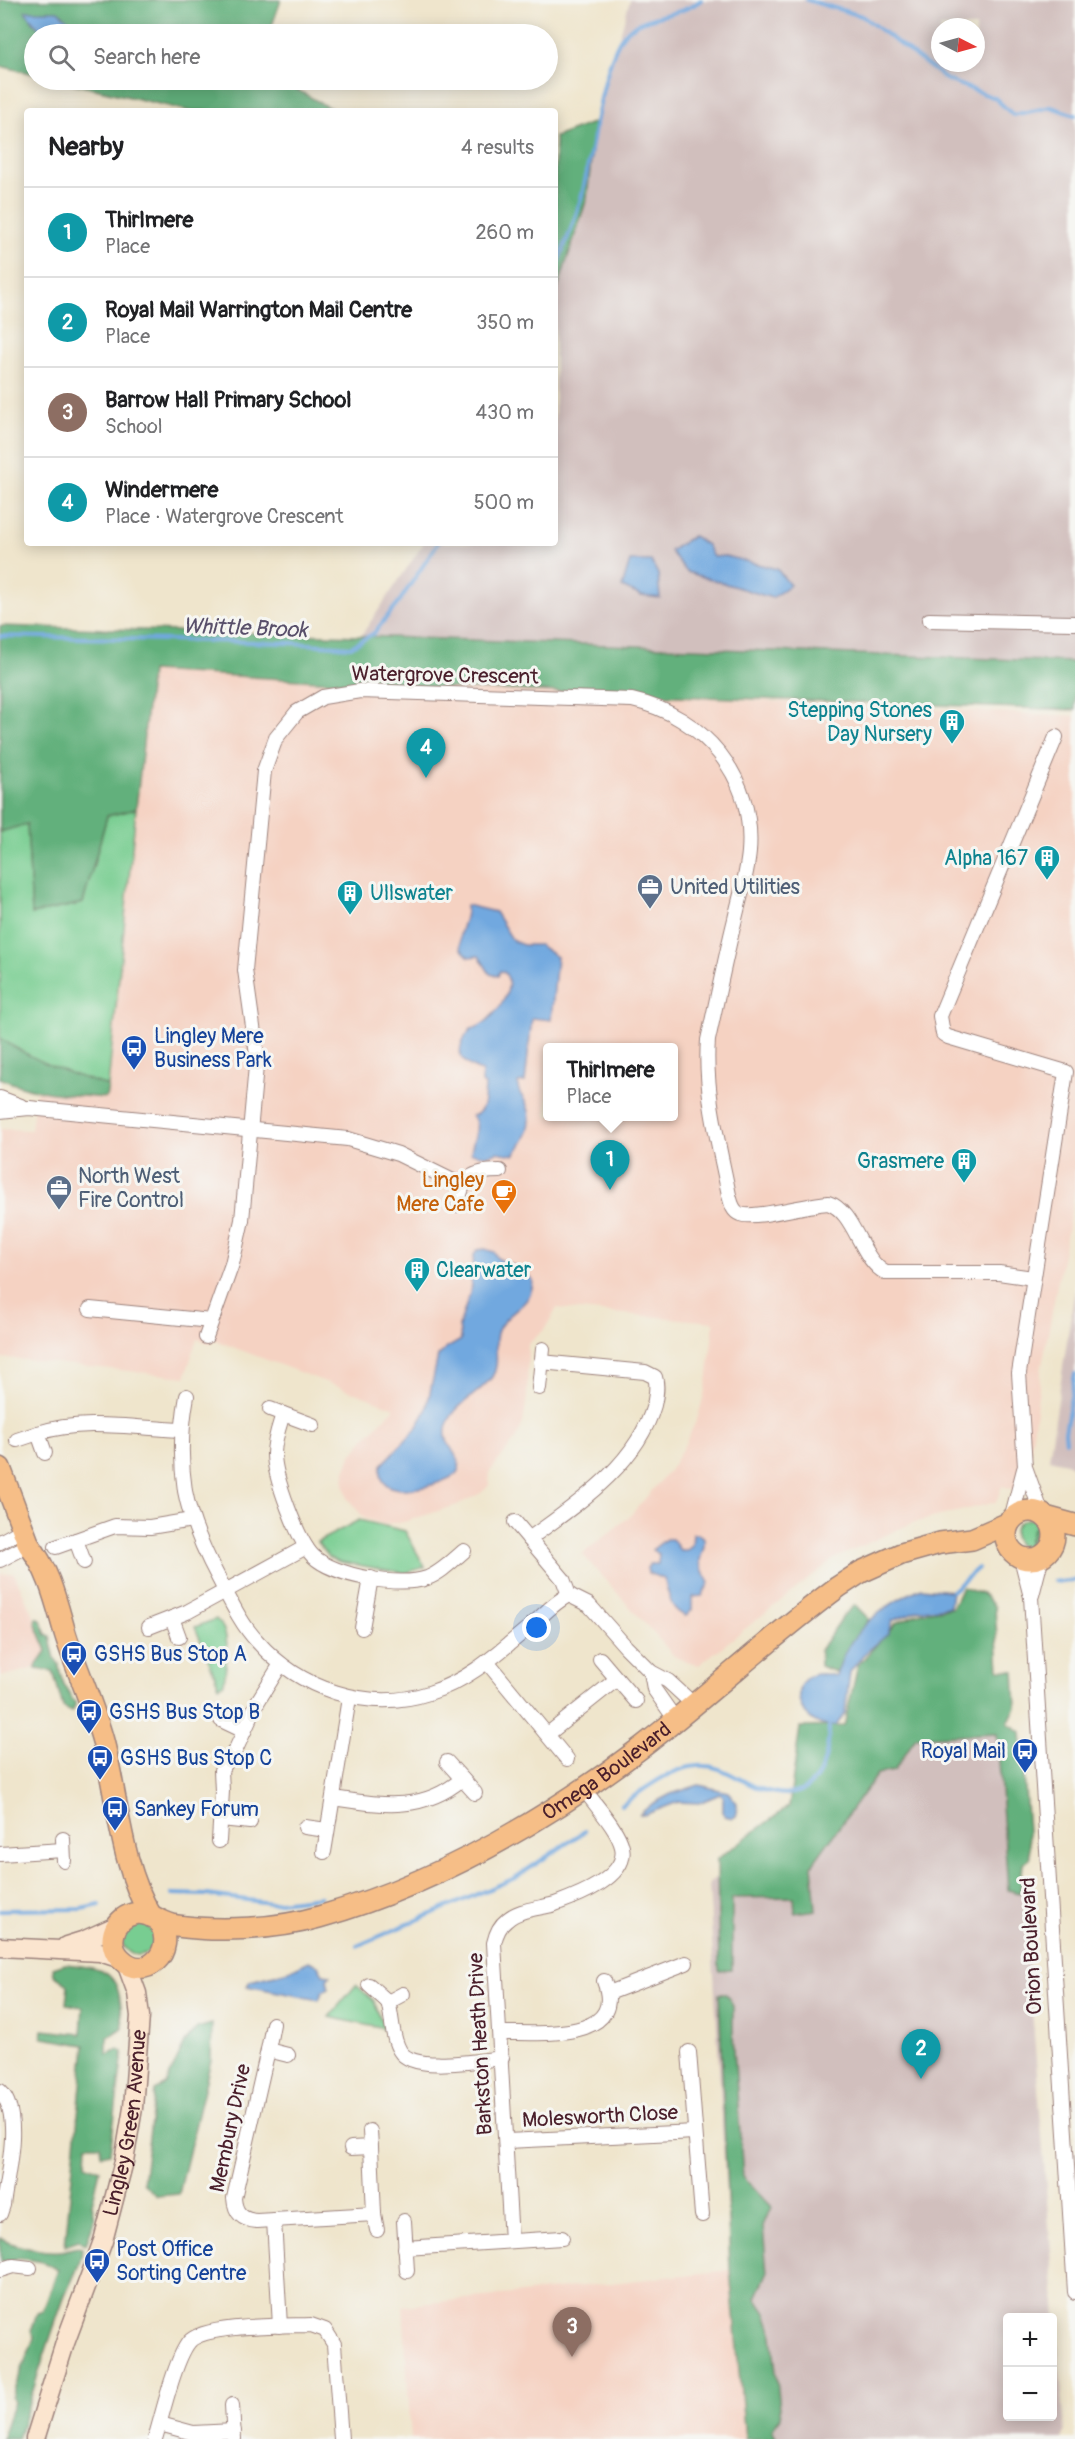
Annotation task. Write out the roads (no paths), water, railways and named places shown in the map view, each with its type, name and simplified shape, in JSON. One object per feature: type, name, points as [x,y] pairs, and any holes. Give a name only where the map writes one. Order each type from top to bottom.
[{"type":"main road","points":[[0,1468],[13,1544]]},
{"type":"main road","points":[[0,1511],[13,1544],[37,1555],[50,1585],[66,1635],[88,1690],[114,1786],[127,1854],[141,1898],[165,1930],[160,1955],[141,1967],[124,1961],[113,1943],[126,1900],[127,1854]]},
{"type":"main road","points":[[1075,1525],[1026,1511],[1010,1521],[1005,1537],[1016,1554],[1035,1559],[1075,1534]]},
{"type":"main road","points":[[1044,1516],[1054,1531],[1047,1552]]},
{"type":"main road","name":"Omega Boulevard","points":[[156,1919],[203,1929],[271,1925],[317,1918],[394,1893],[472,1857],[519,1831],[584,1790],[810,1608],[861,1572],[901,1554],[940,1543],[972,1539],[1010,1521]]},
{"type":"main road","name":"Omega Boulevard","points":[[972,1539],[1016,1554]]},
{"type":"main road","points":[[117,1926],[129,1915],[136,1913],[156,1919]]},
{"type":"main road","name":"Omega Boulevard","points":[[160,1955],[177,1940],[203,1929]]},
{"type":"street","points":[[929,620],[1075,623]]},
{"type":"street","name":"Watergrove Crescent","points":[[206,1337],[238,1241],[250,1128],[257,1055],[246,987],[248,941],[264,771],[272,747],[282,728],[297,712],[323,697],[360,691],[632,700],[679,717],[706,737],[728,764],[747,808],[749,853],[711,1029],[707,1064],[709,1088],[732,1205],[738,1214],[746,1215],[821,1204],[834,1205],[842,1212],[873,1263],[886,1273],[999,1273],[1033,1278]]},
{"type":"street","points":[[1010,1521],[1024,1467],[1019,1373],[1066,1072],[948,1037],[943,1034],[940,1016],[1056,738]]},
{"type":"street","points":[[0,1098],[29,1108]]},
{"type":"street","points":[[0,1111],[29,1108],[348,1139],[398,1154],[461,1185]]},
{"type":"street","points":[[458,1204],[461,1185],[478,1173],[500,1172]]},
{"type":"street","points":[[90,1309],[211,1321]]},
{"type":"street","points":[[529,1539],[595,1489],[626,1456],[637,1441],[651,1413],[657,1386],[655,1377],[645,1372],[542,1355],[538,1388]]},
{"type":"street","points":[[187,1396],[182,1430],[182,1469],[192,1520],[207,1557],[256,1640],[281,1664],[306,1680],[349,1698],[382,1700],[414,1697],[448,1687],[488,1662],[569,1595]]},
{"type":"street","points":[[313,1425],[277,1412],[274,1460],[284,1496],[306,1547],[314,1557],[344,1572],[404,1582],[417,1581],[439,1572],[464,1551]]},
{"type":"street","points":[[17,1440],[54,1428],[76,1425],[182,1430]]},
{"type":"street","points":[[38,1433],[45,1453]]},
{"type":"street","points":[[1024,1467],[1044,1516]]},
{"type":"street","points":[[56,1547],[115,1526],[150,1527],[192,1520]]},
{"type":"street","points":[[515,1522],[563,1580],[569,1595],[589,1605],[651,1672],[668,1681],[693,1704]]},
{"type":"street","points":[[76,1540],[84,1562]]},
{"type":"street","points":[[149,1627],[225,1591],[306,1547]]},
{"type":"street","name":"Orion Boulevard","points":[[1031,1597],[1047,1552]]},
{"type":"street","name":"Orion Boulevard","points":[[1016,1554],[1031,1597],[1075,2292]]},
{"type":"street","points":[[362,1628],[371,1578]]},
{"type":"street","points":[[172,1618],[179,1637]]},
{"type":"street","points":[[600,1659],[636,1701]]},
{"type":"street","points":[[488,1662],[567,1759]]},
{"type":"street","points":[[219,1840],[221,1770],[236,1749],[258,1701],[281,1664]]},
{"type":"street","points":[[651,1672],[654,1689],[675,1719]]},
{"type":"street","points":[[548,1734],[617,1679]]},
{"type":"street","points":[[324,1852],[349,1698]]},
{"type":"street","points":[[221,1720],[244,1731]]},
{"type":"street","points":[[447,1762],[475,1794]]},
{"type":"street","points":[[333,1798],[381,1803],[413,1802],[439,1796],[462,1779]]},
{"type":"street","name":"Barkston Heath Drive","points":[[511,2241],[501,2033],[494,1950],[496,1937],[502,1925],[518,1914],[555,1904],[607,1879],[617,1870],[622,1860],[622,1849],[618,1838],[584,1790]]},
{"type":"street","points":[[221,1819],[250,1822]]},
{"type":"street","points":[[305,1827],[327,1830]]},
{"type":"street","points":[[0,1854],[63,1850]]},
{"type":"street","points":[[53,1949],[85,1940],[117,1926]]},
{"type":"street","points":[[0,1947],[100,1952],[124,1961]]},
{"type":"street","name":"Lingley Green Avenue","points":[[35,2439],[65,2343],[103,2241],[118,2188],[133,2108],[140,2011],[144,1991],[160,1955]]},
{"type":"street","name":"Lingley Green Avenue","points":[[124,1961],[134,1978],[140,2011]]},
{"type":"street","points":[[501,2033],[573,2031],[586,2028],[600,2020],[604,2014],[610,1999],[607,1987],[686,1963]]},
{"type":"street","points":[[369,1985],[388,2002],[397,2046],[409,2060],[428,2064],[502,2058]]},
{"type":"street","points":[[388,2002],[403,1994]]},
{"type":"street","name":"Membury Drive","points":[[273,2024],[234,2198],[237,2212],[245,2219],[274,2220]]},
{"type":"street","name":"Membury Drive","points":[[268,2050],[288,2055]]},
{"type":"street","name":"Molesworth Close","points":[[689,2052],[702,2215]]},
{"type":"street","points":[[0,2091],[11,2108],[12,2124],[0,2214]]},
{"type":"street","points":[[370,2131],[374,2214],[377,2230]]},
{"type":"street","name":"Molesworth Close","points":[[507,2141],[694,2132]]},
{"type":"street","points":[[351,2148],[371,2147]]},
{"type":"street","points":[[279,2326],[274,2220],[374,2214]]},
{"type":"street","points":[[404,2221],[406,2271]]},
{"type":"street","points":[[405,2248],[562,2238]]},
{"type":"street","points":[[0,2270],[13,2266],[30,2268]]},
{"type":"street","points":[[155,2439],[180,2360],[189,2342],[195,2336],[213,2330],[279,2326],[319,2327],[332,2338],[336,2350],[341,2439]]},
{"type":"street","points":[[160,2424],[193,2433],[234,2435],[232,2405]]},
{"type":"water","points":[[25,11],[58,11],[73,24],[35,24]]},
{"type":"water","points":[[693,536],[707,545],[713,557],[725,556],[777,569],[790,585],[772,598],[687,572],[670,551]]},
{"type":"water","points":[[630,561],[651,561],[658,574],[660,598],[641,596],[622,587]]},
{"type":"water","points":[[466,905],[495,912],[513,941],[523,945],[539,945],[557,957],[551,1020],[532,1018],[525,1082],[518,1083],[519,1092],[529,1112],[530,1125],[514,1155],[497,1152],[487,1156],[471,1153],[476,1129],[472,1116],[482,1108],[485,1085],[482,1083],[482,1071],[467,1064],[460,1049],[471,1029],[486,1021],[500,1006],[508,988],[508,979],[504,972],[500,971],[498,976],[490,974],[479,956],[469,957],[461,949],[460,936]]},
{"type":"water","points":[[485,1249],[494,1252],[497,1258],[528,1275],[533,1280],[532,1289],[525,1302],[499,1328],[496,1340],[496,1365],[492,1377],[459,1407],[449,1421],[446,1429],[447,1440],[458,1460],[459,1471],[442,1481],[413,1489],[399,1489],[388,1485],[382,1478],[382,1465],[415,1430],[426,1411],[438,1356],[461,1340],[459,1326],[470,1293],[474,1255],[477,1250]]},
{"type":"water","points":[[693,1534],[704,1538],[700,1563],[709,1583],[702,1596],[692,1597],[692,1610],[686,1616],[676,1610],[673,1605],[664,1579],[648,1573],[647,1568],[650,1564],[658,1564],[659,1554],[652,1550],[666,1539],[672,1539],[680,1550],[687,1550],[692,1546]]},
{"type":"water","points":[[921,1588],[952,1591],[950,1607],[919,1610],[892,1621],[888,1634],[863,1655],[850,1672],[845,1713],[836,1726],[821,1724],[810,1718],[802,1708],[799,1697],[800,1686],[807,1678],[818,1674],[836,1676],[846,1650],[869,1621],[899,1599]]},
{"type":"water","points":[[699,1785],[728,1792],[737,1803],[736,1816],[733,1818],[725,1816],[723,1797],[720,1794],[699,1803],[678,1802],[644,1815],[640,1814],[652,1804],[671,1794]]},
{"type":"water","points":[[309,1961],[318,1965],[323,1974],[330,1975],[327,1980],[329,1989],[322,1992],[319,2000],[247,1986],[250,1981],[287,1972]]},
{"type":"waterway","name":"Whittle Brook","points":[[558,263],[580,202],[604,85],[618,43],[627,31],[636,25],[683,10],[701,0]]},
{"type":"waterway","name":"Whittle Brook","points":[[807,0],[862,16],[947,80],[995,98],[1013,115],[1051,107],[1075,115]]},
{"type":"waterway","name":"Whittle Brook","points":[[0,636],[291,643],[351,647],[374,633],[399,602],[436,546]]},
{"type":"waterway","points":[[1066,1441],[1065,1432],[1075,1374]]},
{"type":"waterway","points":[[952,1591],[978,1568]]},
{"type":"waterway","points":[[1054,1581],[1075,1580]]},
{"type":"waterway","points":[[621,1805],[667,1775],[698,1766],[723,1770],[753,1786],[779,1793],[793,1793],[805,1789],[821,1770],[828,1743],[829,1727]]},
{"type":"waterway","points":[[357,1946],[515,1878],[585,1831]]},
{"type":"waterway","points":[[172,1894],[207,1895],[271,1903],[320,1897]]},
{"type":"waterway","points":[[0,1910],[81,1909],[100,1905]]},
{"type":"place","name":"Stepping Stones Day Nursery","points":[[952,745]]},
{"type":"place","name":"Windermere","points":[[426,778]]},
{"type":"place","name":"Alpha 167","points":[[1047,881]]},
{"type":"place","name":"United Utilities","points":[[650,910]]},
{"type":"place","name":"Ullswater","points":[[350,916]]},
{"type":"place","name":"Lingley Mere Business Park","points":[[134,1071]]},
{"type":"place","name":"Grasmere","points":[[964,1184]]},
{"type":"place","name":"Thirlmere","points":[[610,1190]]},
{"type":"place","name":"North West Fire Control","points":[[59,1211]]},
{"type":"place","name":"Lingley Mere Cafe","points":[[504,1215]]},
{"type":"place","name":"Clearwater","points":[[417,1293]]},
{"type":"place","name":"GSHS Bus Stop A","points":[[74,1677]]},
{"type":"place","name":"GSHS Bus Stop B","points":[[89,1735]]},
{"type":"place","name":"Royal Mail","points":[[1025,1774]]},
{"type":"place","name":"GSHS Bus Stop C","points":[[100,1781]]},
{"type":"place","name":"Sankey Forum","points":[[115,1832]]},
{"type":"place","name":"Royal Mail Warrington Mail Centre","points":[[921,2079]]},
{"type":"place","name":"Post Office Sorting Centre","points":[[97,2284]]},
{"type":"place","name":"Barrow Hall Primary School","points":[[572,2357]]}]
